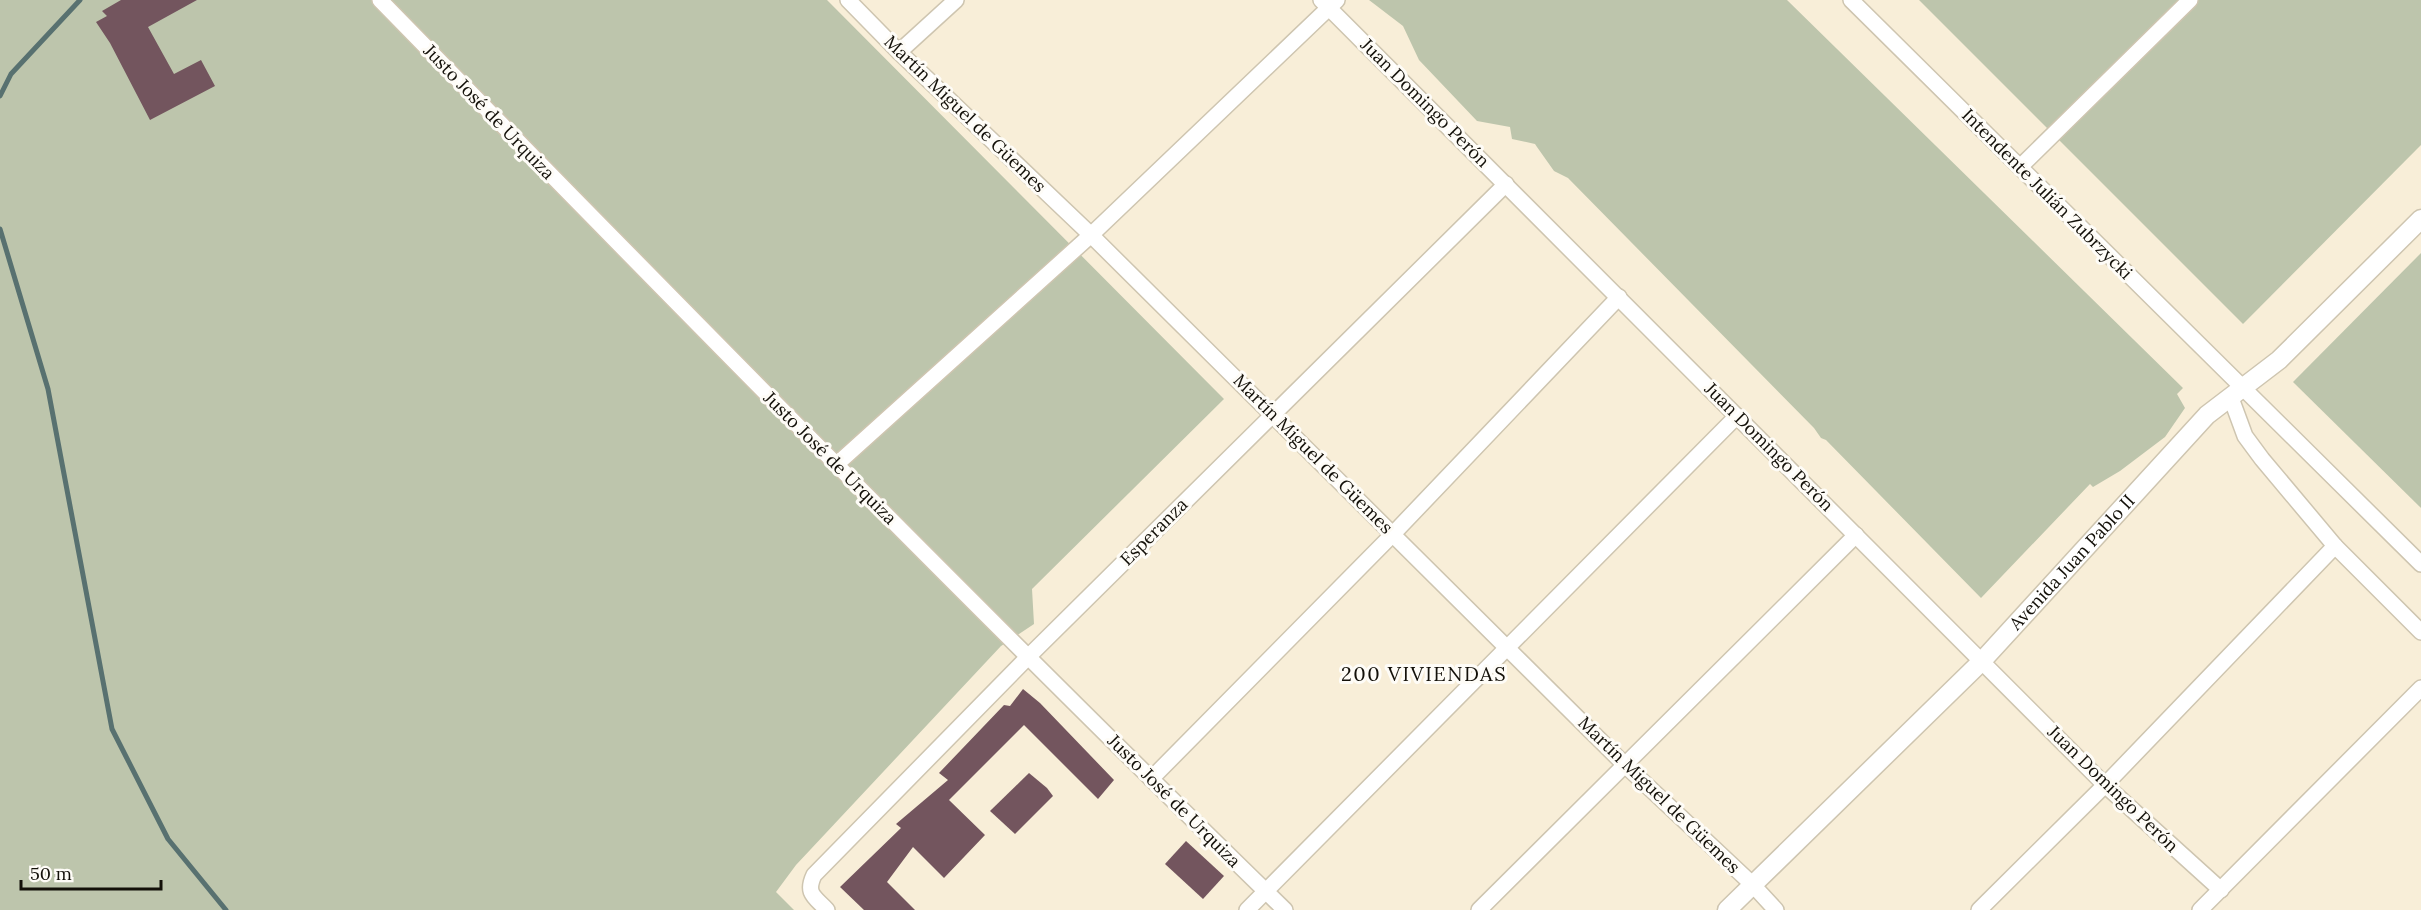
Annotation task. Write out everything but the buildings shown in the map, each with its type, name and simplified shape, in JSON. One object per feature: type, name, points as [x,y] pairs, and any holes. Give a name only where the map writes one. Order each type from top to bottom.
[{"type":"street","name":"Justo José de Urquiza","points":[[380,0],[652,279],[1151,779],[1285,910]]},
{"type":"street","name":"Martín Miguel de Güemes","points":[[848,0],[899,52],[1091,235],[1625,765],[1776,910]]},
{"type":"street","points":[[899,52],[956,0]]},
{"type":"street","name":"Intendente Julián Zubrzycki","points":[[1851,0],[2020,167],[2237,393],[2421,564]]},
{"type":"street","points":[[2020,167],[2190,0]]},
{"type":"street","points":[[837,464],[1091,235],[1329,3]]},
{"type":"street","name":"Juan Domingo Perón","points":[[1329,3],[1506,184],[2105,785],[2220,890]]},
{"type":"street","name":"Esperanza","points":[[827,910],[811,894],[809,886],[814,875],[1029,656],[1506,184]]},
{"type":"street","name":"Avenida Juan Pablo II","points":[[1727,910],[1982,661],[2207,415],[2279,360],[2421,219]]},
{"type":"street","points":[[1151,779],[1393,534],[1619,297]]},
{"type":"street","points":[[2237,393],[2245,436],[2336,546],[2421,632]]},
{"type":"street","points":[[1247,910],[1737,416]]},
{"type":"street","points":[[1479,910],[1857,535]]},
{"type":"street","points":[[1979,910],[2105,785],[2336,546]]},
{"type":"street","points":[[2200,910],[2421,688]]},
{"type":"green space","points":[[0,0],[827,0],[1224,399],[1032,589],[1034,624],[1001,646],[796,865],[776,892],[794,910],[0,910]]},
{"type":"green space","points":[[1369,0],[1787,0],[2183,388],[2177,394],[2185,408],[2165,437],[2120,471],[2093,487],[2090,484],[1981,598],[1826,440],[1821,438],[1814,428],[1568,178],[1554,171],[1535,144],[1512,139],[1510,127],[1477,121],[1419,60],[1403,26]]},
{"type":"green space","points":[[1919,0],[2421,0],[2421,145],[2243,324]]},
{"type":"green space","points":[[2421,253],[2421,508],[2293,382]]},
{"type":"waterway","points":[[0,96],[11,74],[80,0]]},
{"type":"waterway","points":[[0,229],[48,389],[112,729],[168,839],[226,910]]},
{"type":"district","name":"200 VIVIENDAS","points":[[1424,674]]}]
